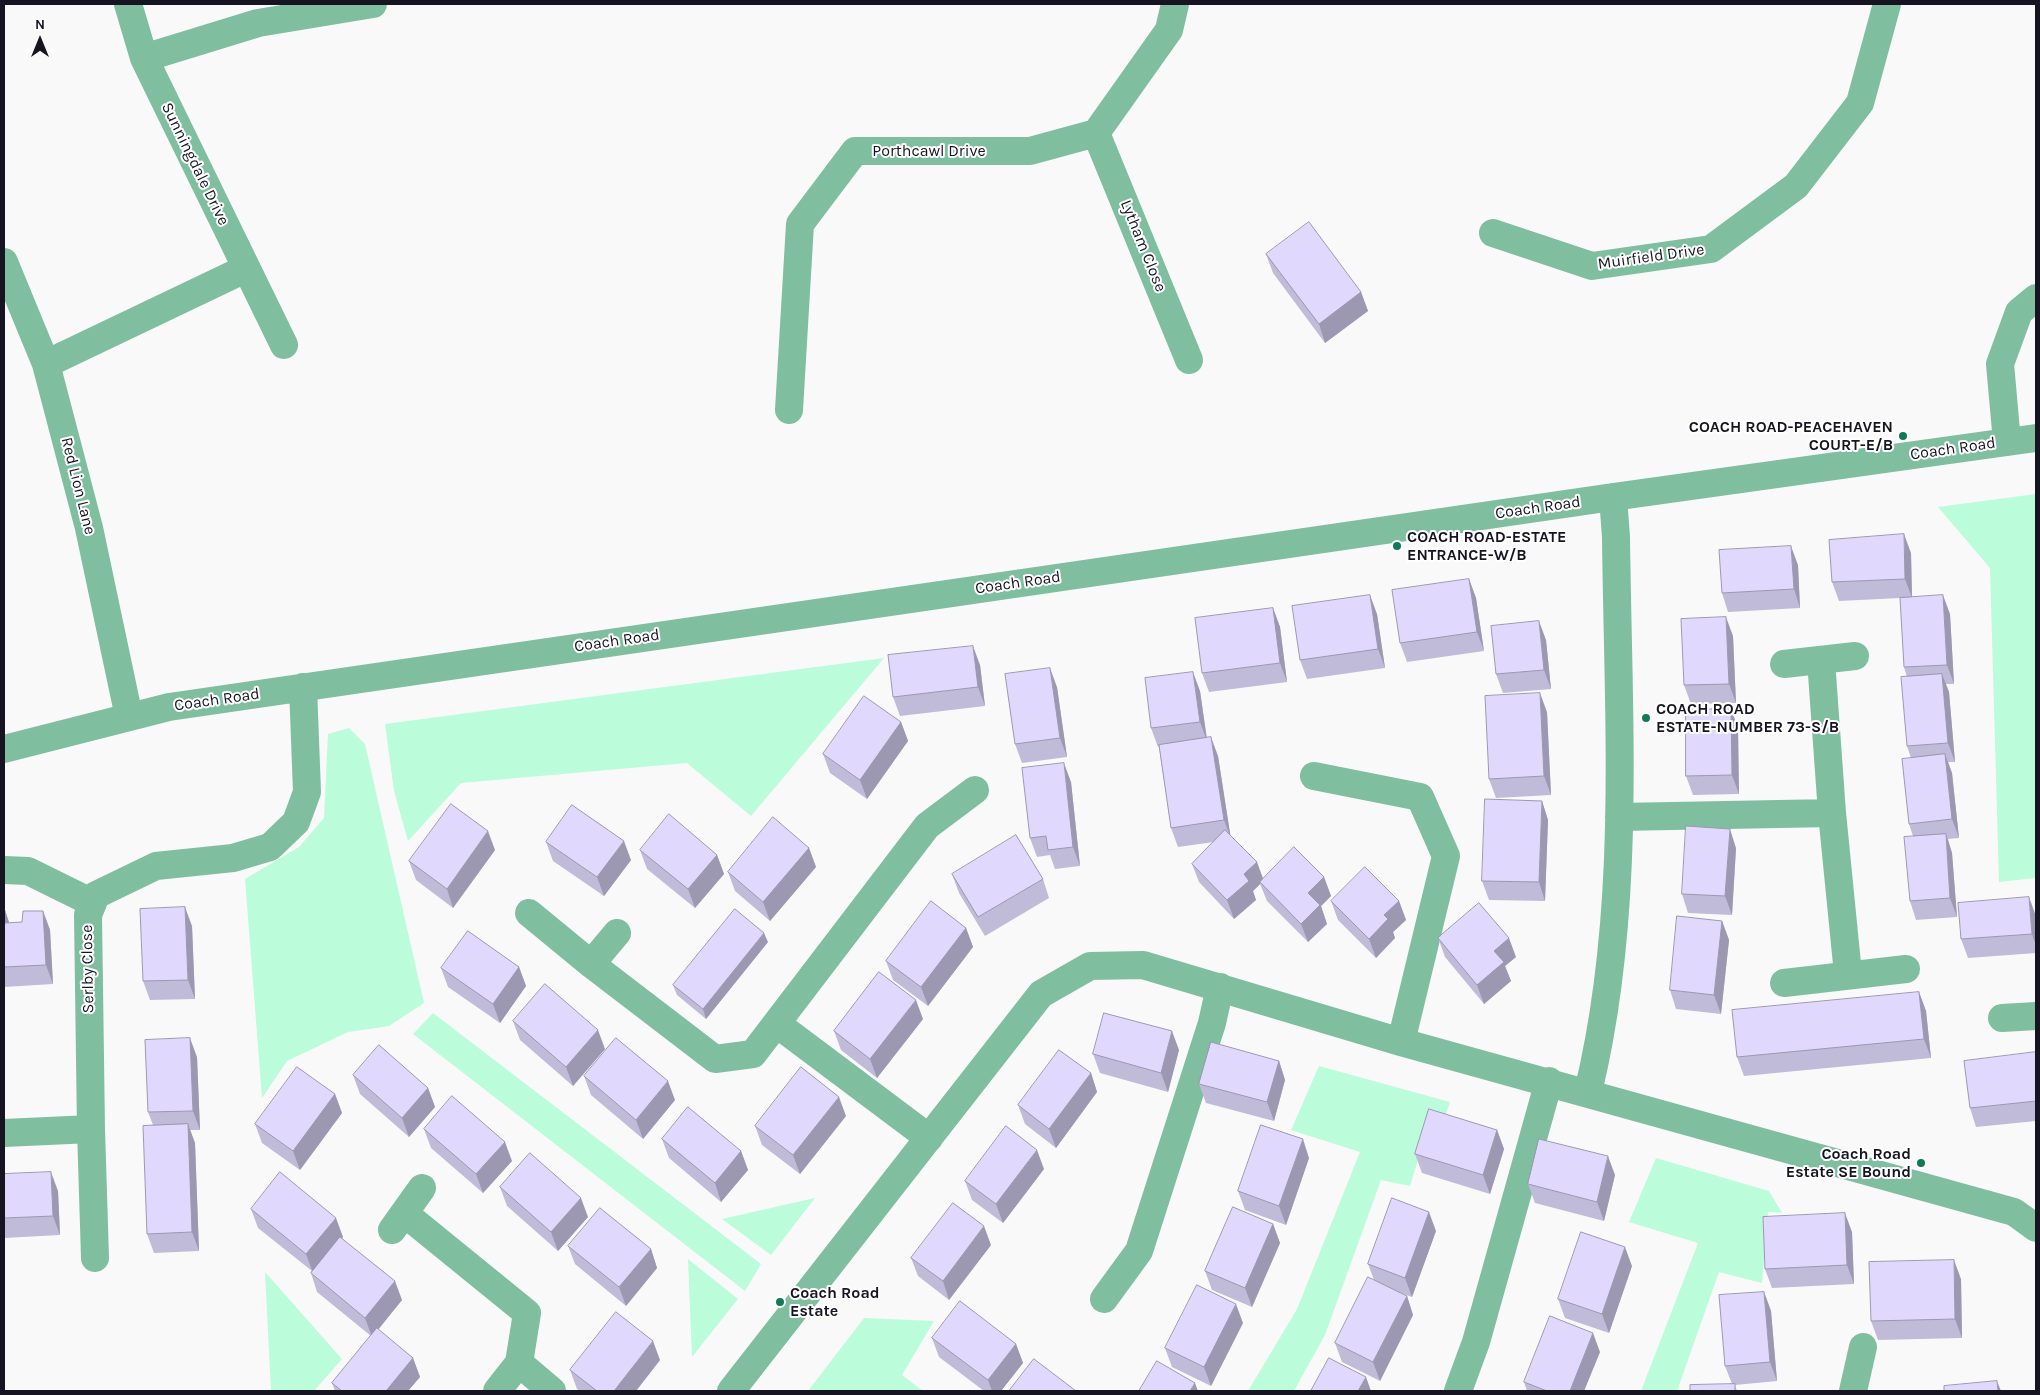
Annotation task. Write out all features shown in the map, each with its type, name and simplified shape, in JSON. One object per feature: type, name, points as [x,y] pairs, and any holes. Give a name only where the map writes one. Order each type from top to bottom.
[{"type":"street","name":"Sunningdale Drive","points":[[128,4],[144,58],[284,345]]},
{"type":"street","points":[[144,58],[258,23],[373,4]]},
{"type":"street","points":[[1096,133],[1169,30],[1175,4]]},
{"type":"street","name":"Muirfield Drive","points":[[1493,234],[1592,266],[1711,249],[1796,186],[1860,103],[1887,4]]},
{"type":"street","name":"Lytham Close","points":[[1096,133],[1190,360]]},
{"type":"street","name":"Porthcawl Drive","points":[[790,410],[800,224],[855,151],[1030,151],[1096,133]]},
{"type":"street","name":"Red Lion Lane","points":[[4,262],[46,364],[89,528],[129,717]]},
{"type":"street","points":[[46,364],[246,270]]},
{"type":"street","points":[[2007,442],[2000,364],[2019,312],[2036,298]]},
{"type":"street","name":"Coach Road","points":[[4,749],[169,707],[1614,497],[2036,438]]},
{"type":"street","points":[[1588,1092],[1598,1050],[1614,941],[1619,817],[1614,497]]},
{"type":"street","points":[[1784,664],[1855,656]]},
{"type":"street","points":[[1821,660],[1832,813],[1848,974]]},
{"type":"street","name":"Serlby Close","points":[[95,1258],[90,1129],[88,915],[96,894],[156,866],[234,858],[270,847],[296,822],[306,792],[303,687]]},
{"type":"street","points":[[1314,776],[1420,797],[1446,856],[1401,1042]]},
{"type":"street","points":[[530,913],[590,964],[715,1059],[754,1054],[927,826],[975,790]]},
{"type":"street","points":[[1619,817],[1832,813]]},
{"type":"street","points":[[4,870],[28,870],[93,903]]},
{"type":"street","points":[[590,964],[617,933]]},
{"type":"street","points":[[731,1391],[1041,994],[1090,966],[1143,965],[1401,1042],[1549,1081],[2014,1212],[2036,1228]]},
{"type":"street","points":[[1784,983],[1848,974],[1906,969]]},
{"type":"street","points":[[1104,1299],[1139,1251],[1212,1023],[1220,987]]},
{"type":"street","points":[[2002,1018],[2036,1016]]},
{"type":"street","points":[[778,1024],[929,1138]]},
{"type":"street","points":[[1458,1391],[1476,1342],[1549,1081]]},
{"type":"street","points":[[4,1133],[90,1129]]},
{"type":"street","points":[[422,1188],[398,1222],[526,1313],[518,1363],[496,1391]]},
{"type":"street","points":[[1854,1391],[1863,1347]]},
{"type":"street","points":[[518,1363],[552,1391]]},
{"type":"green space","points":[[2036,494],[2036,878],[1999,882],[1990,568],[1938,507]]},
{"type":"green space","points":[[884,658],[751,816],[687,763],[461,783],[408,841],[394,791],[385,724]]},
{"type":"green space","points":[[349,728],[365,744],[424,1003],[389,1026],[348,1032],[287,1061],[262,1098],[245,879],[299,847],[324,818],[328,734]]},
{"type":"green space","points":[[433,1013],[761,1264],[745,1291],[413,1034]]},
{"type":"green space","points":[[1319,1066],[1450,1102],[1444,1121],[1430,1120],[1410,1186],[1381,1180],[1325,1335],[1294,1391],[1248,1391],[1297,1309],[1360,1152],[1291,1130]]},
{"type":"green space","points":[[1656,1158],[1769,1191],[1782,1213],[1768,1212],[1762,1283],[1719,1272],[1677,1391],[1641,1391],[1698,1243],[1629,1222]]},
{"type":"green space","points":[[815,1198],[771,1255],[722,1219]]},
{"type":"green space","points":[[688,1259],[738,1299],[692,1357]]},
{"type":"green space","points":[[265,1272],[342,1359],[314,1391],[271,1391]]},
{"type":"green space","points":[[864,1318],[934,1321],[902,1375],[923,1391],[808,1391]]},
{"type":"building","points":[[1309,222],[1361,292],[1319,324],[1266,254]]},
{"type":"building","points":[[1904,534],[1905,579],[1832,582],[1829,540]]},
{"type":"building","points":[[1791,546],[1794,589],[1722,593],[1719,550]]},
{"type":"building","points":[[1469,579],[1477,632],[1400,643],[1392,590]]},
{"type":"building","points":[[1370,595],[1378,649],[1300,660],[1292,606]]},
{"type":"building","points":[[1943,595],[1947,665],[1904,667],[1900,598]]},
{"type":"building","points":[[1273,608],[1280,663],[1202,673],[1195,618]]},
{"type":"building","points":[[1726,617],[1729,684],[1684,685],[1681,619]]},
{"type":"building","points":[[1539,621],[1544,670],[1496,674],[1491,626]]},
{"type":"building","points":[[973,646],[978,687],[893,697],[888,655]]},
{"type":"building","points":[[1050,668],[1060,738],[1015,744],[1005,674]]},
{"type":"building","points":[[1193,672],[1200,722],[1151,728],[1145,678]]},
{"type":"building","points":[[1942,674],[1948,743],[1907,746],[1901,677]]},
{"type":"building","points":[[1540,693],[1544,776],[1489,779],[1485,696]]},
{"type":"building","points":[[864,696],[901,722],[860,780],[823,754]]},
{"type":"building","points":[[1686,709],[1731,709],[1732,775],[1686,776]]},
{"type":"building","points":[[1211,737],[1224,820],[1171,828],[1159,745]]},
{"type":"building","points":[[1945,754],[1952,819],[1909,824],[1902,759]]},
{"type":"building","points":[[1064,763],[1073,847],[1048,850],[1046,836],[1030,838],[1022,768]]},
{"type":"building","points":[[1485,799],[1542,801],[1539,882],[1482,881]]},
{"type":"building","points":[[451,804],[488,831],[447,889],[409,861]]},
{"type":"building","points":[[572,805],[624,841],[597,877],[546,842]]},
{"type":"building","points":[[669,814],[717,855],[688,889],[640,850]]},
{"type":"building","points":[[773,817],[809,848],[763,902],[728,872]]},
{"type":"building","points":[[1686,826],[1730,829],[1725,896],[1682,894]]},
{"type":"building","points":[[1225,830],[1257,862],[1244,874],[1249,881],[1227,900],[1192,864]]},
{"type":"building","points":[[1946,834],[1950,898],[1910,901],[1904,837]]},
{"type":"building","points":[[1016,835],[1043,879],[978,917],[952,874]]},
{"type":"building","points":[[1294,847],[1324,877],[1308,893],[1320,905],[1301,924],[1260,882]]},
{"type":"building","points":[[1365,867],[1399,901],[1384,915],[1388,919],[1369,939],[1331,901]]},
{"type":"building","points":[[2029,897],[2032,934],[1961,939],[1958,903]]},
{"type":"building","points":[[931,901],[966,928],[921,987],[886,961]]},
{"type":"building","points":[[1479,903],[1509,938],[1494,951],[1504,962],[1477,985],[1438,938]]},
{"type":"building","points":[[185,907],[188,980],[143,981],[140,909]]},
{"type":"building","points":[[735,909],[764,933],[703,1009],[673,985]]},
{"type":"building","points":[[4,911],[5,923],[22,922],[23,911],[43,911],[46,965],[4,967]]},
{"type":"building","points":[[1677,916],[1722,921],[1714,995],[1670,990]]},
{"type":"building","points":[[468,931],[519,967],[493,1004],[441,968]]},
{"type":"building","points":[[879,972],[916,1000],[870,1059],[834,1031]]},
{"type":"building","points":[[545,984],[598,1030],[566,1067],[513,1021]]},
{"type":"building","points":[[1919,992],[1924,1039],[1737,1057],[1732,1010]]},
{"type":"building","points":[[1104,1013],[1172,1031],[1161,1073],[1093,1054]]},
{"type":"building","points":[[190,1038],[193,1111],[148,1112],[145,1040]]},
{"type":"building","points":[[616,1038],[668,1081],[636,1120],[584,1076]]},
{"type":"building","points":[[1211,1042],[1279,1061],[1267,1102],[1199,1084]]},
{"type":"building","points":[[379,1045],[428,1088],[402,1118],[353,1075]]},
{"type":"building","points":[[1059,1050],[1091,1073],[1049,1129],[1018,1105]]},
{"type":"building","points":[[2036,1052],[2036,1101],[1970,1108],[1964,1061]]},
{"type":"building","points":[[297,1067],[335,1094],[293,1151],[255,1124]]},
{"type":"building","points":[[801,1067],[839,1097],[793,1155],[755,1126]]},
{"type":"building","points":[[452,1096],[505,1142],[476,1174],[424,1129]]},
{"type":"building","points":[[688,1107],[741,1151],[715,1183],[662,1139]]},
{"type":"building","points":[[1429,1109],[1497,1130],[1483,1175],[1415,1154]]},
{"type":"building","points":[[188,1124],[192,1232],[147,1234],[143,1126]]},
{"type":"building","points":[[1261,1125],[1303,1139],[1279,1206],[1238,1191]]},
{"type":"building","points":[[1006,1126],[1037,1150],[996,1204],[965,1181]]},
{"type":"building","points":[[1539,1139],[1608,1156],[1597,1202],[1528,1184]]},
{"type":"building","points":[[530,1153],[581,1198],[551,1232],[500,1187]]},
{"type":"building","points":[[51,1172],[53,1216],[4,1218],[4,1174]]},
{"type":"building","points":[[280,1172],[336,1218],[306,1254],[251,1209]]},
{"type":"building","points":[[1392,1198],[1429,1212],[1405,1278],[1368,1264]]},
{"type":"building","points":[[953,1203],[984,1226],[943,1281],[911,1258]]},
{"type":"building","points":[[1233,1207],[1273,1224],[1245,1288],[1205,1271]]},
{"type":"building","points":[[600,1208],[651,1249],[619,1287],[568,1246]]},
{"type":"building","points":[[1845,1213],[1847,1265],[1765,1269],[1763,1217]]},
{"type":"building","points":[[1581,1232],[1625,1247],[1602,1314],[1558,1299]]},
{"type":"building","points":[[340,1237],[395,1281],[365,1318],[311,1273]]},
{"type":"building","points":[[1954,1260],[1955,1319],[1871,1321],[1869,1262]]},
{"type":"building","points":[[1368,1277],[1407,1296],[1373,1362],[1335,1343]]},
{"type":"building","points":[[1197,1285],[1236,1304],[1204,1367],[1165,1348]]},
{"type":"building","points":[[1764,1292],[1770,1362],[1725,1366],[1719,1295]]},
{"type":"building","points":[[960,1301],[1016,1344],[988,1380],[932,1338]]},
{"type":"building","points":[[616,1312],[653,1341],[614,1391],[597,1391],[570,1370]]},
{"type":"building","points":[[1550,1316],[1593,1333],[1570,1391],[1547,1391],[1524,1382]]},
{"type":"building","points":[[377,1328],[413,1358],[386,1391],[342,1391],[332,1383]]},
{"type":"building","points":[[1329,1358],[1366,1377],[1358,1391],[1311,1391]]},
{"type":"building","points":[[1034,1359],[1076,1391],[1009,1391]]},
{"type":"building","points":[[1157,1361],[1195,1383],[1190,1391],[1139,1391]]},
{"type":"building","points":[[1997,1381],[1998,1391],[1944,1391],[1944,1386]]},
{"type":"building","points":[[1735,1384],[1735,1391],[1690,1391],[1690,1385]]},
{"type":"place","name":"COACH ROAD-PEACEHAVEN COURT-E/B","points":[[1903,436]]},
{"type":"place","name":"COACH ROAD-ESTATE ENTRANCE-W/B","points":[[1397,546]]},
{"type":"place","name":"COACH ROAD ESTATE-NUMBER 73-S/B","points":[[1646,718]]},
{"type":"place","name":"Coach Road Estate SE Bound","points":[[1921,1163]]},
{"type":"place","name":"Coach Road Estate","points":[[780,1302]]}]
